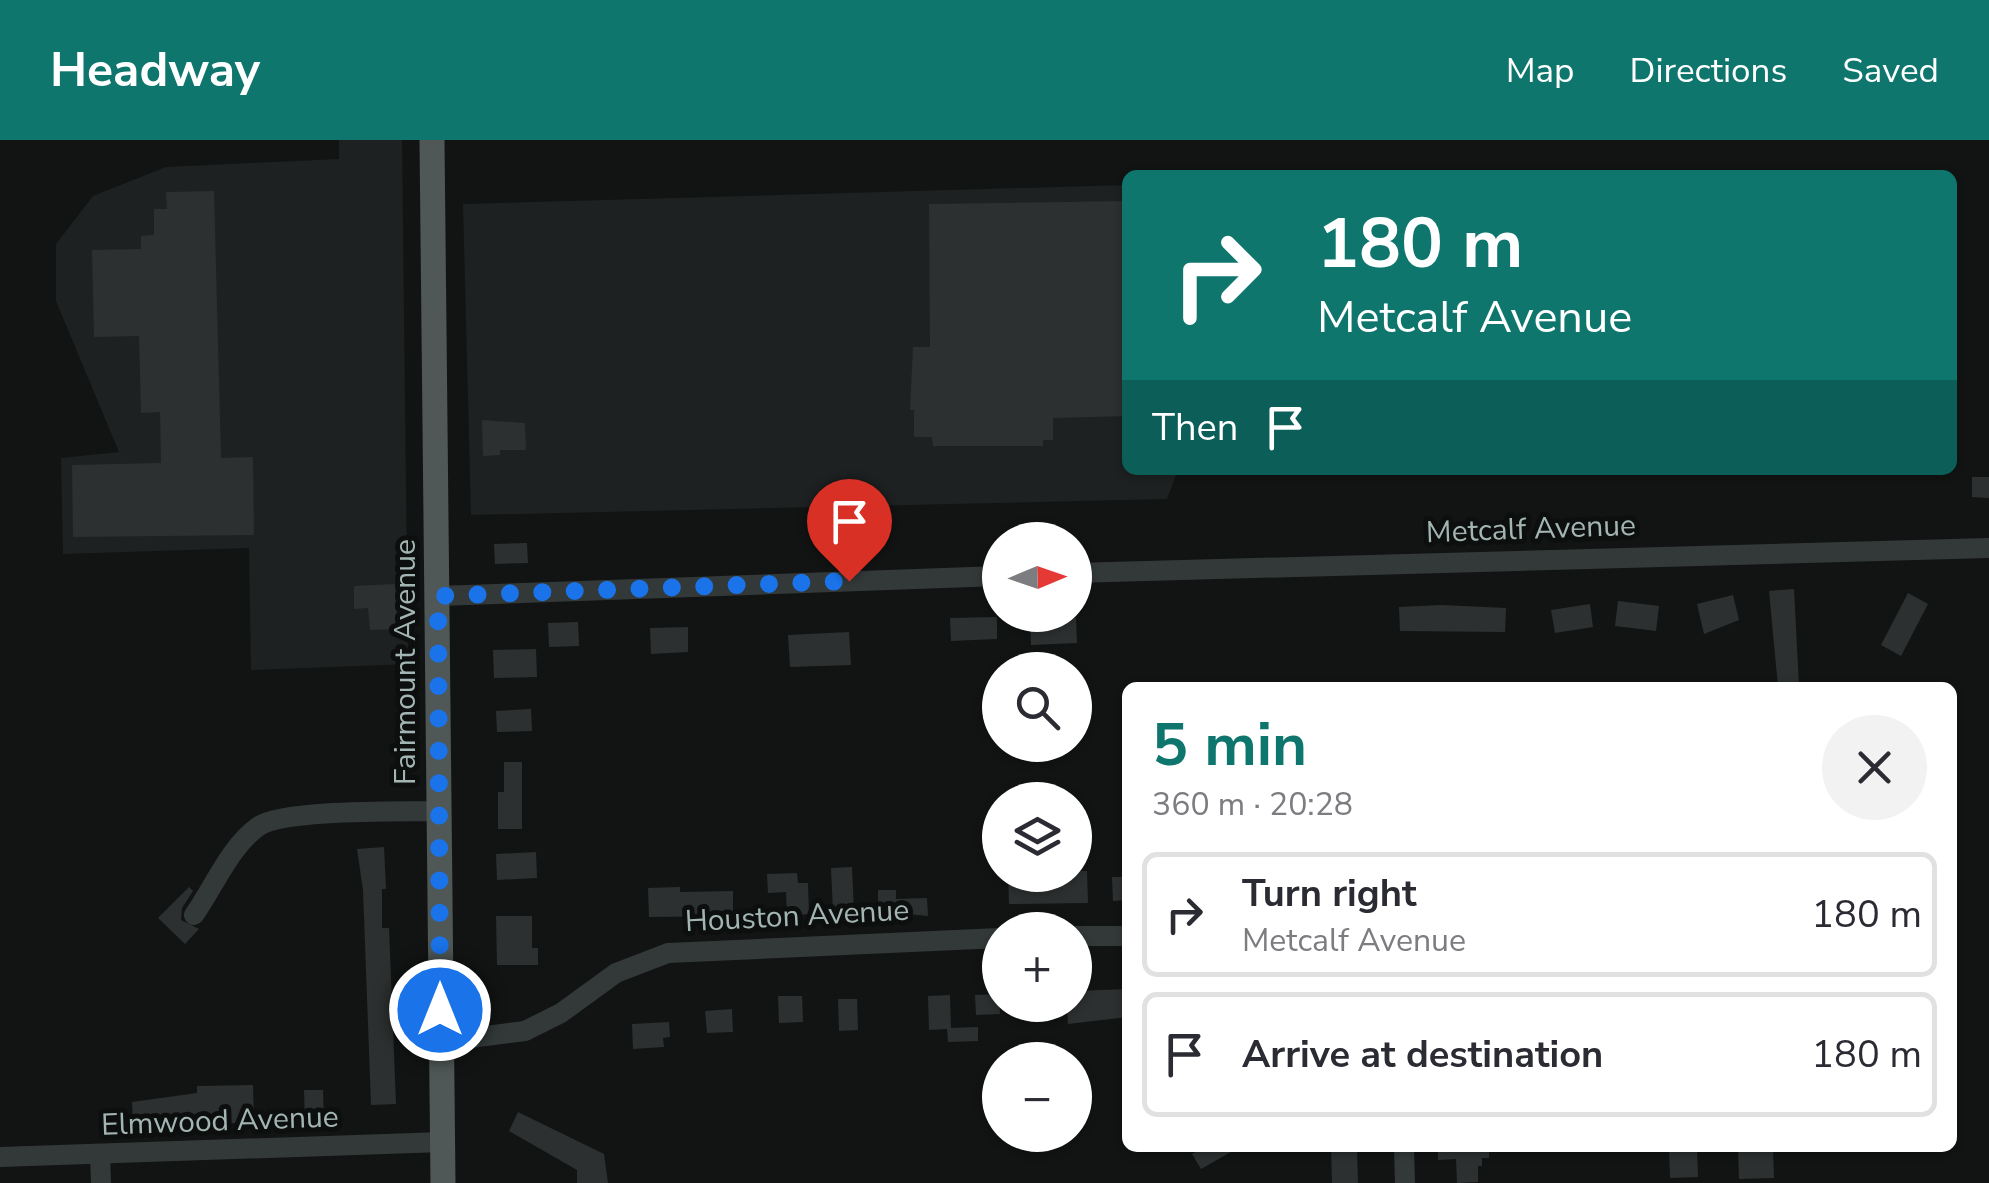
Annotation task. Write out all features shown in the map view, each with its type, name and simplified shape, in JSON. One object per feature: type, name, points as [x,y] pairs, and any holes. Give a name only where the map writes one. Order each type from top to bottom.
[{"type":"main road","name":"Fairmount Avenue","points":[[432,140],[444,1183]]},
{"type":"street","name":"Metcalf Avenue","points":[[1092,574],[1989,548]]},
{"type":"street","points":[[438,596],[982,577]]},
{"type":"street","points":[[194,915],[233,853],[262,824],[290,817],[439,810]]},
{"type":"street","points":[[1092,936],[1122,936]]},
{"type":"street","name":"Houston Avenue","points":[[440,1042],[526,1031],[561,1013],[616,973],[668,953],[982,939]]},
{"type":"street","name":"Elmwood Avenue","points":[[0,1157],[442,1142]]},
{"type":"street","points":[[1404,1152],[1405,1183]]},
{"type":"street","points":[[100,1154],[101,1183]]},
{"type":"shaded area","points":[[339,140],[402,140],[408,664],[251,670],[249,548],[63,554],[61,458],[119,452],[56,301],[56,244],[93,196],[166,167],[339,159]]},
{"type":"shaded area","points":[[1122,185],[1122,475],[1176,475],[1167,499],[471,515],[463,204]]},
{"type":"building","points":[[214,191],[221,458],[253,457],[254,535],[73,537],[72,465],[161,463],[160,412],[141,413],[139,336],[94,337],[92,250],[141,249],[141,236],[154,235],[154,209],[167,209],[166,192]]},
{"type":"building","points":[[1122,201],[1122,416],[1053,418],[1053,440],[1043,440],[1043,446],[933,446],[932,437],[914,437],[914,410],[910,410],[913,347],[930,347],[929,204]]},
{"type":"building","points":[[482,420],[525,423],[526,450],[500,450],[500,455],[483,456]]},
{"type":"building","points":[[1972,477],[1989,477],[1989,498],[1972,497]]},
{"type":"building","points":[[527,543],[528,563],[495,564],[494,544]]},
{"type":"building","points":[[395,584],[397,629],[370,630],[368,608],[354,609],[354,586]]},
{"type":"building","points":[[1794,589],[1799,682],[1778,682],[1769,591]]},
{"type":"building","points":[[1908,593],[1928,604],[1901,656],[1881,645]]},
{"type":"building","points":[[1733,595],[1739,620],[1704,634],[1697,604]]},
{"type":"building","points":[[1618,601],[1659,606],[1656,631],[1615,626]]},
{"type":"building","points":[[1590,604],[1593,627],[1555,633],[1551,610]]},
{"type":"building","points":[[1399,607],[1506,608],[1505,632],[1400,631]]},
{"type":"building","points":[[982,617],[982,632],[997,632],[997,639],[951,641],[950,618]]},
{"type":"building","points":[[578,622],[579,646],[549,647],[548,623]]},
{"type":"building","points":[[688,627],[688,652],[651,654],[650,628]]},
{"type":"building","points":[[849,632],[851,665],[790,667],[788,635]]},
{"type":"building","points":[[1030,632],[1077,632],[1077,643],[1031,645]]},
{"type":"building","points":[[536,649],[537,677],[494,678],[493,650]]},
{"type":"building","points":[[531,709],[532,731],[497,732],[496,711]]},
{"type":"building","points":[[504,762],[522,762],[522,829],[498,829],[498,792],[504,792]]},
{"type":"building","points":[[384,847],[386,889],[382,889],[382,928],[389,928],[396,1104],[371,1105],[363,890],[357,849]]},
{"type":"building","points":[[536,852],[537,878],[497,880],[496,854]]},
{"type":"building","points":[[852,867],[854,912],[833,912],[831,868]]},
{"type":"building","points":[[797,873],[798,883],[808,883],[809,914],[787,916],[786,892],[768,893],[767,874]]},
{"type":"building","points":[[1112,877],[1122,877],[1122,900],[1113,901]]},
{"type":"building","points":[[189,887],[193,891],[182,908],[181,920],[199,929],[185,944],[158,918]]},
{"type":"building","points":[[680,887],[680,892],[733,891],[733,916],[649,917],[648,888]]},
{"type":"building","points":[[878,890],[896,890],[896,899],[927,898],[928,916],[878,911]]},
{"type":"building","points":[[1009,892],[1088,892],[1088,903],[1009,904]]},
{"type":"building","points":[[496,916],[532,916],[532,948],[538,948],[538,965],[497,965]]},
{"type":"building","points":[[1122,989],[1122,1018],[1092,1021],[1092,990]]},
{"type":"building","points":[[950,995],[951,1028],[978,1027],[978,1041],[948,1042],[947,1029],[929,1030],[928,996]]},
{"type":"building","points":[[975,995],[982,995],[982,1015],[976,1015]]},
{"type":"building","points":[[778,996],[802,996],[803,1022],[779,1023]]},
{"type":"building","points":[[838,999],[857,999],[858,1030],[839,1031]]},
{"type":"building","points":[[732,1009],[733,1032],[707,1033],[705,1011]]},
{"type":"building","points":[[669,1022],[670,1037],[663,1038],[664,1047],[633,1049],[632,1024]]},
{"type":"building","points":[[253,1085],[254,1122],[198,1125],[198,1114],[159,1115],[159,1128],[133,1123],[132,1102],[197,1093],[197,1086]]},
{"type":"building","points":[[304,1090],[323,1090],[324,1122],[305,1123]]},
{"type":"building","points":[[518,1112],[604,1154],[608,1183],[577,1183],[577,1170],[509,1131]]},
{"type":"building","points":[[1196,1152],[1231,1152],[1201,1169],[1192,1154]]},
{"type":"building","points":[[1331,1152],[1357,1152],[1358,1183],[1332,1183]]},
{"type":"building","points":[[1438,1152],[1489,1152],[1489,1158],[1482,1158],[1482,1166],[1478,1166],[1478,1182],[1457,1183],[1456,1159],[1438,1160]]},
{"type":"building","points":[[1669,1152],[1697,1152],[1698,1177],[1670,1178]]},
{"type":"building","points":[[1738,1152],[1773,1152],[1774,1178],[1739,1179]]},
{"type":"route","points":[[440,1010],[438,596],[849,581]]}]
